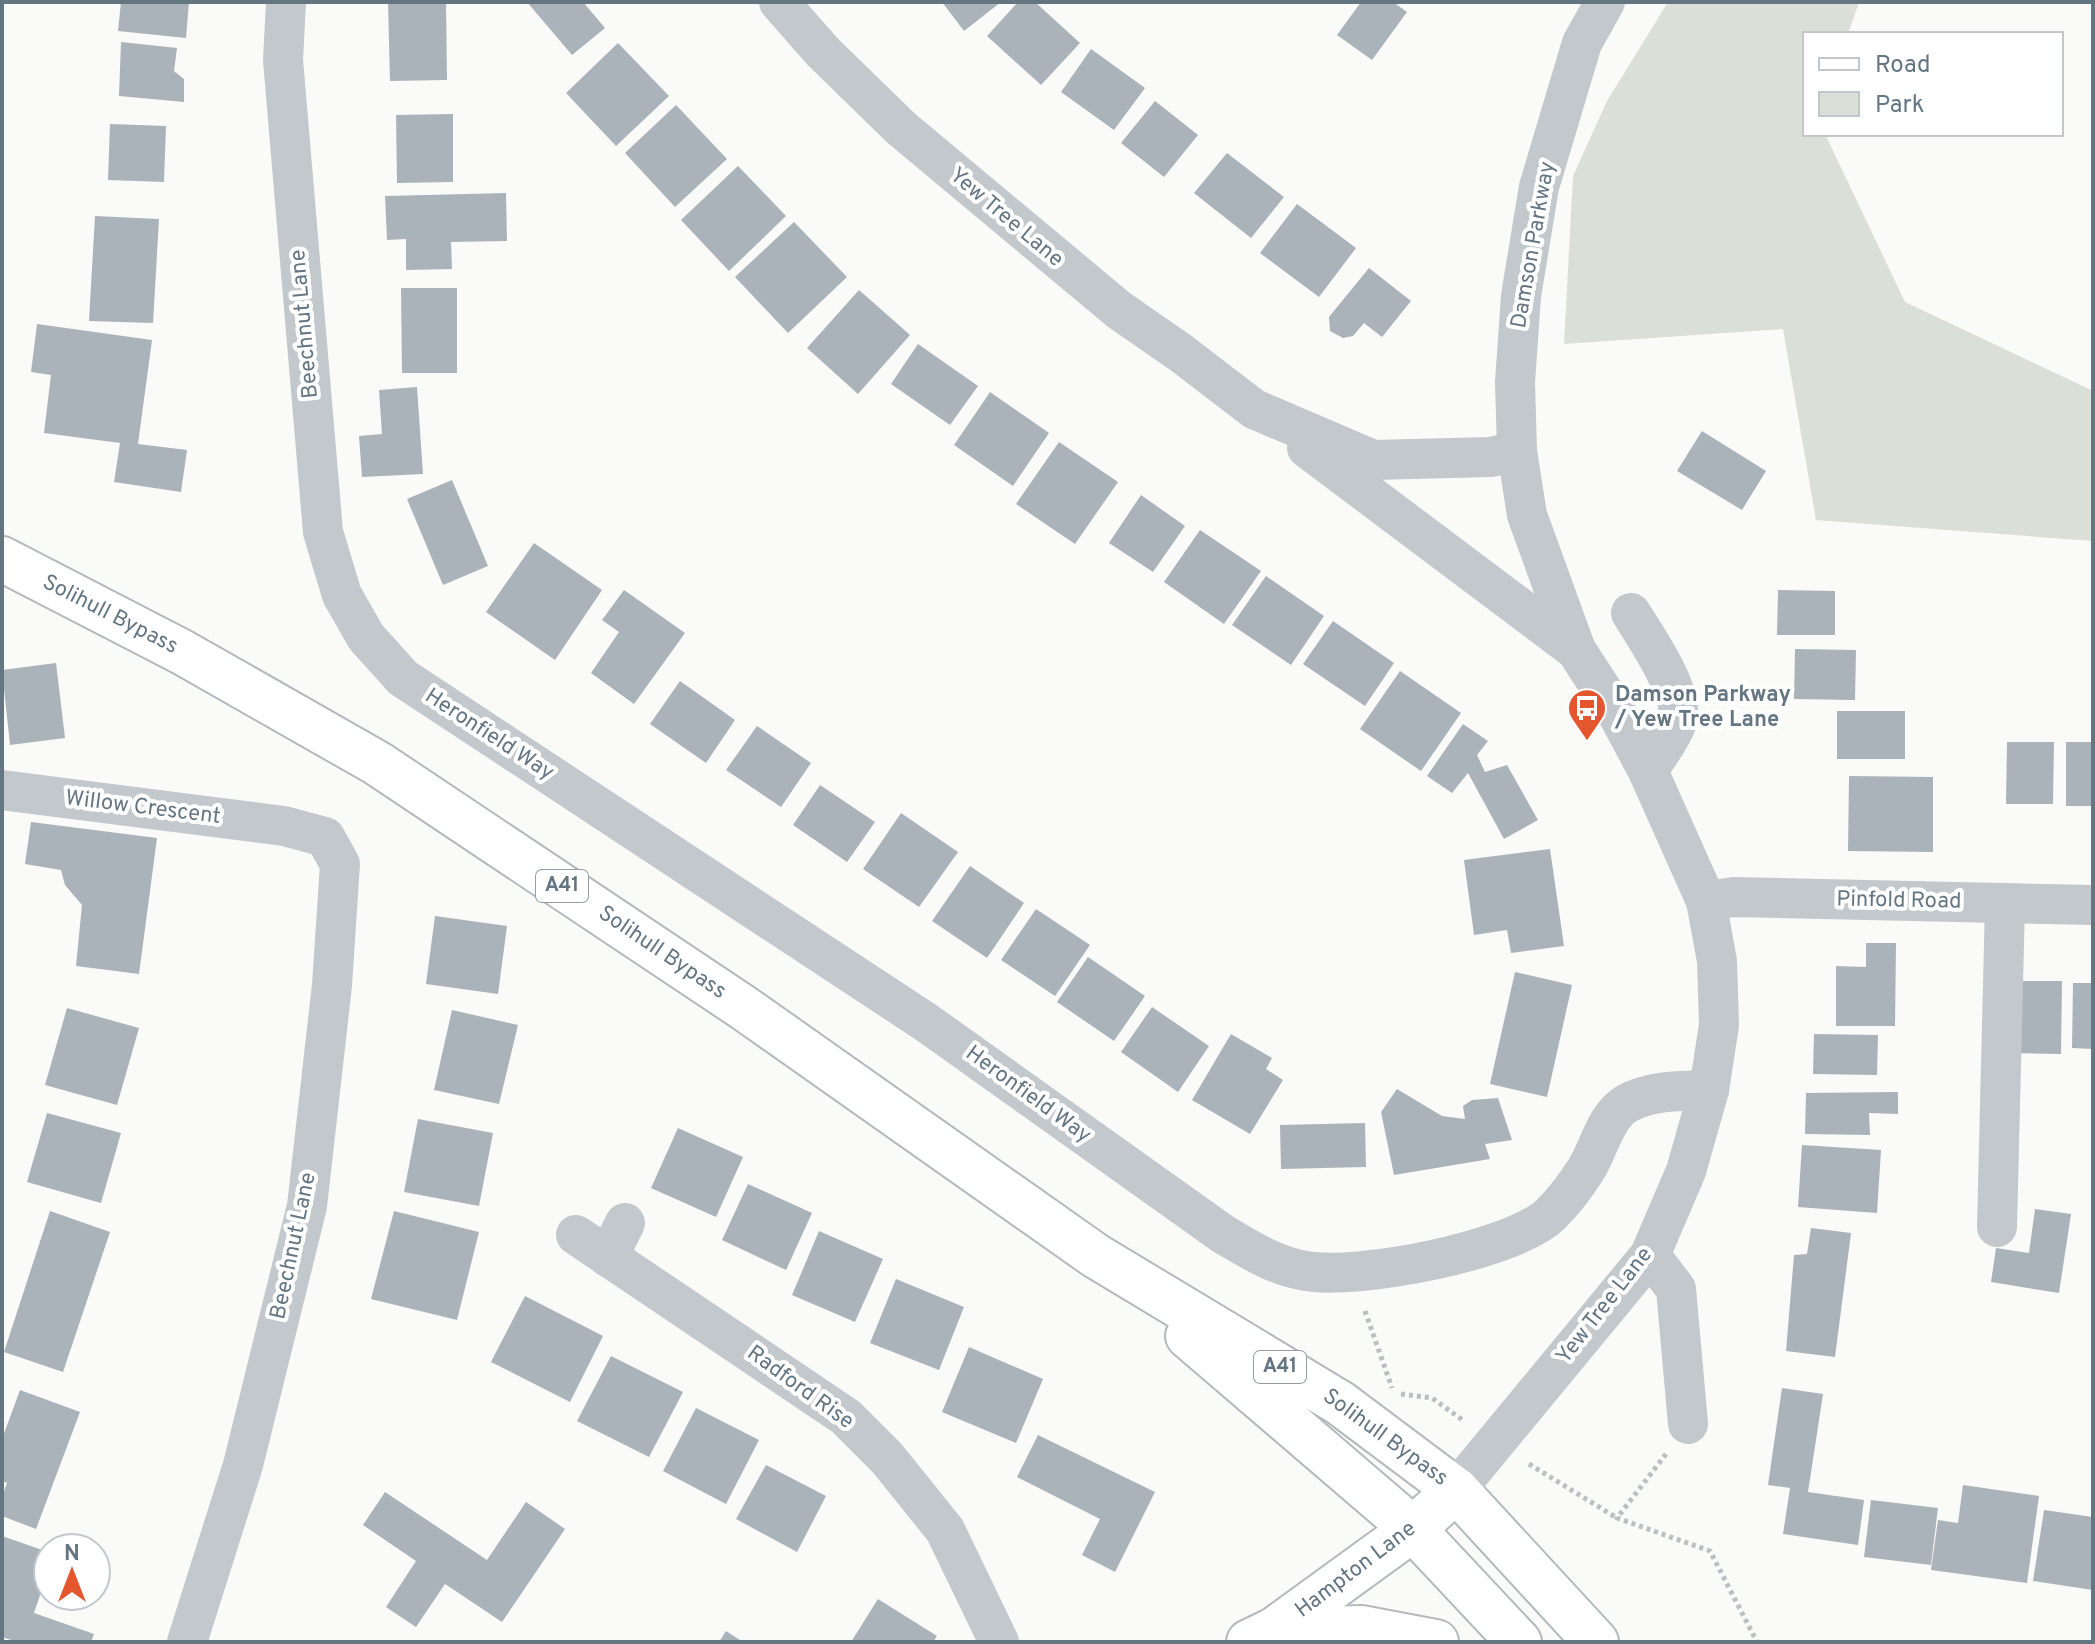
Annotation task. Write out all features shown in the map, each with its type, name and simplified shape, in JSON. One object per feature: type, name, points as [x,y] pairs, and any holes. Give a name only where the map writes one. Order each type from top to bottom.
[{"type":"main road","name":"Solihull Bypass","points":[[2,559],[182,652],[377,763],[744,1008],[1096,1256],[1340,1403],[1456,1490],[1596,1642]]},
{"type":"main road","name":"Solihull Bypass","points":[[1096,1256],[1413,1529],[1473,1589],[1519,1642]]},
{"type":"main road","name":"Hampton Lane","points":[[1262,1636],[1413,1529],[1456,1490]]},
{"type":"main road","points":[[1262,1636],[1362,1628],[1436,1642]]},
{"type":"street","name":"Beechnut Lane","points":[[286,2],[283,60],[323,532],[342,595],[366,637]]},
{"type":"street","name":"Yew Tree Lane","points":[[779,2],[823,52],[912,138],[1119,310],[1181,353],[1576,650]]},
{"type":"street","name":"Damson Parkway","points":[[1517,451],[1515,382],[1521,296],[1539,187],[1582,43],[1605,2]]},
{"type":"street","name":"Yew Tree Lane","points":[[1254,409],[1373,460],[1491,457],[1517,451],[1527,515],[1576,650],[1617,713],[1648,771],[1706,901],[1717,961],[1719,1025],[1709,1090],[1686,1171],[1650,1255],[1456,1490]]},
{"type":"street","points":[[1631,613],[1659,659],[1679,704],[1677,722],[1648,771]]},
{"type":"street","name":"Heronfield Way","points":[[366,637],[403,678],[927,1023],[1223,1234],[1275,1263],[1309,1272],[1377,1272],[1495,1244],[1526,1231],[1550,1215],[1585,1171],[1616,1113],[1628,1103],[1665,1092],[1709,1090]]},
{"type":"street","name":"Willow Crescent","points":[[2,790],[284,826]]},
{"type":"street","name":"Beechnut Lane","points":[[187,1642],[243,1465],[307,1206],[332,985],[340,864],[325,837],[284,826]]},
{"type":"street","name":"Pinfold Road","points":[[1706,901],[1734,897],[2093,905]]},
{"type":"street","points":[[1997,1227],[2005,903]]},
{"type":"street","name":"Radford Rise","points":[[603,1238],[846,1417],[887,1458],[945,1530],[999,1642]]},
{"type":"street","points":[[1650,1255],[1676,1289],[1688,1424]]},
{"type":"path","points":[[1351,1272],[1393,1393]]},
{"type":"path","points":[[1688,1424],[1617,1518],[1710,1551],[1757,1642]]},
{"type":"green space","points":[[1668,2],[1859,2],[1849,32],[1803,32],[1803,136],[1826,136],[1905,302],[2093,391],[2093,541],[1816,520],[1783,329],[1564,344],[1573,176],[1607,101]]},
{"type":"building","points":[[121,2],[189,2],[186,38],[118,31]]},
{"type":"building","points":[[388,2],[446,2],[447,80],[390,81]]},
{"type":"building","points":[[527,2],[583,2],[605,28],[572,55]]},
{"type":"building","points":[[942,2],[1001,2],[964,31]]},
{"type":"building","points":[[1018,2],[1035,2],[1080,43],[1041,85],[987,36]]},
{"type":"building","points":[[1361,2],[1393,2],[1407,12],[1372,60],[1337,35]]},
{"type":"building","points":[[121,42],[177,48],[174,71],[184,79],[184,102],[119,96]]},
{"type":"building","points":[[618,43],[669,96],[616,146],[566,93]]},
{"type":"building","points":[[1091,49],[1145,88],[1114,130],[1061,92]]},
{"type":"building","points":[[1155,101],[1198,135],[1164,177],[1121,143]]},
{"type":"building","points":[[676,105],[727,159],[675,207],[625,153]]},
{"type":"building","points":[[453,114],[453,182],[397,183],[396,115]]},
{"type":"building","points":[[110,124],[166,126],[164,182],[108,180]]},
{"type":"building","points":[[1227,153],[1284,197],[1251,238],[1194,193]]},
{"type":"building","points":[[738,166],[786,216],[729,271],[681,220]]},
{"type":"building","points":[[506,193],[507,241],[451,242],[452,269],[406,270],[406,239],[387,240],[385,196]]},
{"type":"building","points":[[1297,204],[1356,248],[1319,297],[1260,253]]},
{"type":"building","points":[[95,216],[159,219],[153,323],[89,321]]},
{"type":"building","points":[[794,222],[847,277],[788,333],[735,277]]},
{"type":"building","points":[[1369,268],[1411,301],[1382,337],[1364,323],[1353,336],[1343,338],[1330,331],[1329,317]]},
{"type":"building","points":[[401,288],[457,288],[457,373],[402,373]]},
{"type":"building","points":[[859,290],[910,335],[858,394],[807,348]]},
{"type":"building","points":[[37,324],[152,340],[138,444],[187,450],[181,492],[114,482],[120,443],[44,433],[51,375],[31,372]]},
{"type":"building","points":[[918,344],[978,386],[950,425],[891,384]]},
{"type":"building","points":[[417,387],[423,474],[362,477],[359,436],[382,434],[379,390]]},
{"type":"building","points":[[990,392],[1049,433],[1013,486],[954,445]]},
{"type":"building","points":[[1702,431],[1766,471],[1742,510],[1677,471]]},
{"type":"building","points":[[1059,442],[1118,482],[1075,544],[1016,504]]},
{"type":"building","points":[[452,480],[488,566],[443,585],[407,499]]},
{"type":"building","points":[[1141,495],[1185,526],[1153,572],[1109,543]]},
{"type":"building","points":[[1200,530],[1261,571],[1224,624],[1164,582]]},
{"type":"building","points":[[534,543],[602,590],[555,660],[486,612]]},
{"type":"building","points":[[1266,576],[1324,616],[1291,665],[1232,625]]},
{"type":"building","points":[[624,590],[685,633],[634,704],[591,673],[619,632],[602,620]]},
{"type":"building","points":[[1778,590],[1835,591],[1835,635],[1777,635]]},
{"type":"building","points":[[1333,621],[1394,663],[1365,706],[1303,664]]},
{"type":"building","points":[[1795,649],[1856,650],[1855,700],[1794,699]]},
{"type":"building","points":[[56,663],[65,738],[10,745],[2,670]]},
{"type":"building","points":[[1400,671],[1461,713],[1421,771],[1360,729]]},
{"type":"building","points":[[680,681],[735,720],[706,763],[650,724]]},
{"type":"building","points":[[1837,711],[1905,711],[1905,759],[1837,759]]},
{"type":"building","points":[[1463,724],[1488,741],[1477,755],[1485,772],[1507,765],[1538,820],[1504,839],[1468,773],[1452,793],[1427,776]]},
{"type":"building","points":[[757,726],[811,763],[781,807],[726,770]]},
{"type":"building","points":[[2007,742],[2054,742],[2053,804],[2006,804]]},
{"type":"building","points":[[2066,742],[2093,742],[2093,806],[2066,806]]},
{"type":"building","points":[[1849,776],[1933,777],[1933,852],[1848,851]]},
{"type":"building","points":[[820,785],[875,822],[847,862],[793,825]]},
{"type":"building","points":[[901,813],[958,852],[919,907],[863,869]]},
{"type":"building","points":[[31,822],[157,838],[139,974],[76,966],[82,905],[65,885],[61,870],[25,864]]},
{"type":"building","points":[[1550,849],[1564,946],[1511,953],[1507,930],[1474,935],[1464,860]]},
{"type":"building","points":[[970,866],[1024,903],[987,958],[932,921]]},
{"type":"building","points":[[1036,909],[1090,945],[1055,996],[1001,960]]},
{"type":"building","points":[[435,916],[507,926],[498,994],[426,984]]},
{"type":"building","points":[[1866,943],[1896,943],[1895,1026],[1836,1026],[1836,966],[1866,967]]},
{"type":"building","points":[[1088,957],[1145,996],[1114,1041],[1057,1002]]},
{"type":"building","points":[[1515,972],[1572,985],[1547,1097],[1490,1084]]},
{"type":"building","points":[[2012,981],[2062,981],[2061,1054],[2011,1053]]},
{"type":"building","points":[[2073,983],[2093,983],[2093,1049],[2072,1048]]},
{"type":"building","points":[[1152,1007],[1209,1046],[1178,1092],[1121,1052]]},
{"type":"building","points":[[67,1008],[139,1028],[117,1105],[45,1085]]},
{"type":"building","points":[[452,1010],[518,1025],[499,1104],[434,1090]]},
{"type":"building","points":[[1231,1034],[1272,1058],[1266,1069],[1283,1080],[1250,1134],[1192,1100]]},
{"type":"building","points":[[1814,1034],[1878,1035],[1877,1075],[1813,1074]]},
{"type":"building","points":[[1397,1089],[1442,1116],[1465,1119],[1463,1106],[1472,1100],[1498,1098],[1512,1140],[1485,1144],[1490,1159],[1394,1175],[1381,1112]]},
{"type":"building","points":[[1898,1092],[1898,1114],[1869,1113],[1870,1135],[1805,1134],[1806,1093]]},
{"type":"building","points":[[47,1113],[121,1133],[101,1203],[27,1182]]},
{"type":"building","points":[[418,1119],[493,1133],[479,1206],[404,1192]]},
{"type":"building","points":[[1365,1123],[1366,1167],[1281,1169],[1280,1125]]},
{"type":"building","points":[[678,1128],[743,1157],[716,1217],[651,1188]]},
{"type":"building","points":[[1802,1145],[1881,1150],[1877,1213],[1798,1207]]},
{"type":"building","points":[[748,1184],[812,1213],[786,1270],[722,1240]]},
{"type":"building","points":[[2035,1209],[2071,1214],[2059,1293],[1991,1282],[1996,1248],[2029,1253]]},
{"type":"building","points":[[50,1211],[110,1232],[63,1372],[4,1352]]},
{"type":"building","points":[[394,1211],[479,1232],[457,1320],[371,1299]]},
{"type":"building","points":[[1811,1228],[1851,1233],[1835,1357],[1786,1351],[1794,1255],[1807,1254]]},
{"type":"building","points":[[819,1231],[883,1259],[855,1322],[792,1295]]},
{"type":"building","points":[[896,1279],[964,1307],[939,1370],[870,1343]]},
{"type":"building","points":[[525,1296],[603,1336],[570,1402],[491,1362]]},
{"type":"building","points":[[969,1347],[1043,1379],[1016,1443],[942,1412]]},
{"type":"building","points":[[611,1356],[683,1392],[649,1457],[577,1421]]},
{"type":"building","points":[[1782,1388],[1823,1394],[1808,1492],[1864,1500],[1858,1545],[1783,1534],[1790,1488],[1768,1485]]},
{"type":"building","points":[[20,1390],[80,1412],[36,1529],[2,1516],[2,1497],[7,1483],[2,1481],[2,1439]]},
{"type":"building","points":[[696,1408],[759,1440],[726,1504],[663,1471]]},
{"type":"building","points":[[1038,1435],[1155,1492],[1115,1572],[1082,1555],[1100,1519],[1017,1477]]},
{"type":"building","points":[[766,1465],[826,1496],[797,1552],[736,1519]]},
{"type":"building","points":[[1963,1485],[2039,1496],[2027,1583],[1931,1570],[1938,1520],[1958,1523]]},
{"type":"building","points":[[385,1492],[487,1560],[526,1502],[565,1529],[502,1622],[445,1584],[416,1627],[386,1607],[416,1561],[363,1525]]},
{"type":"building","points":[[1871,1500],[1938,1508],[1931,1565],[1864,1557]]},
{"type":"building","points":[[2044,1510],[2093,1517],[2093,1590],[2033,1581]]},
{"type":"building","points":[[2,1536],[32,1546],[32,1612],[94,1634],[91,1642],[17,1642],[2,1637]]},
{"type":"building","points":[[878,1599],[937,1636],[933,1642],[851,1642]]},
{"type":"building","points":[[726,1631],[743,1642],[719,1642]]},
{"type":"place","name":"Damson Parkway / Yew Tree Lane","points":[[1587,742]]}]
